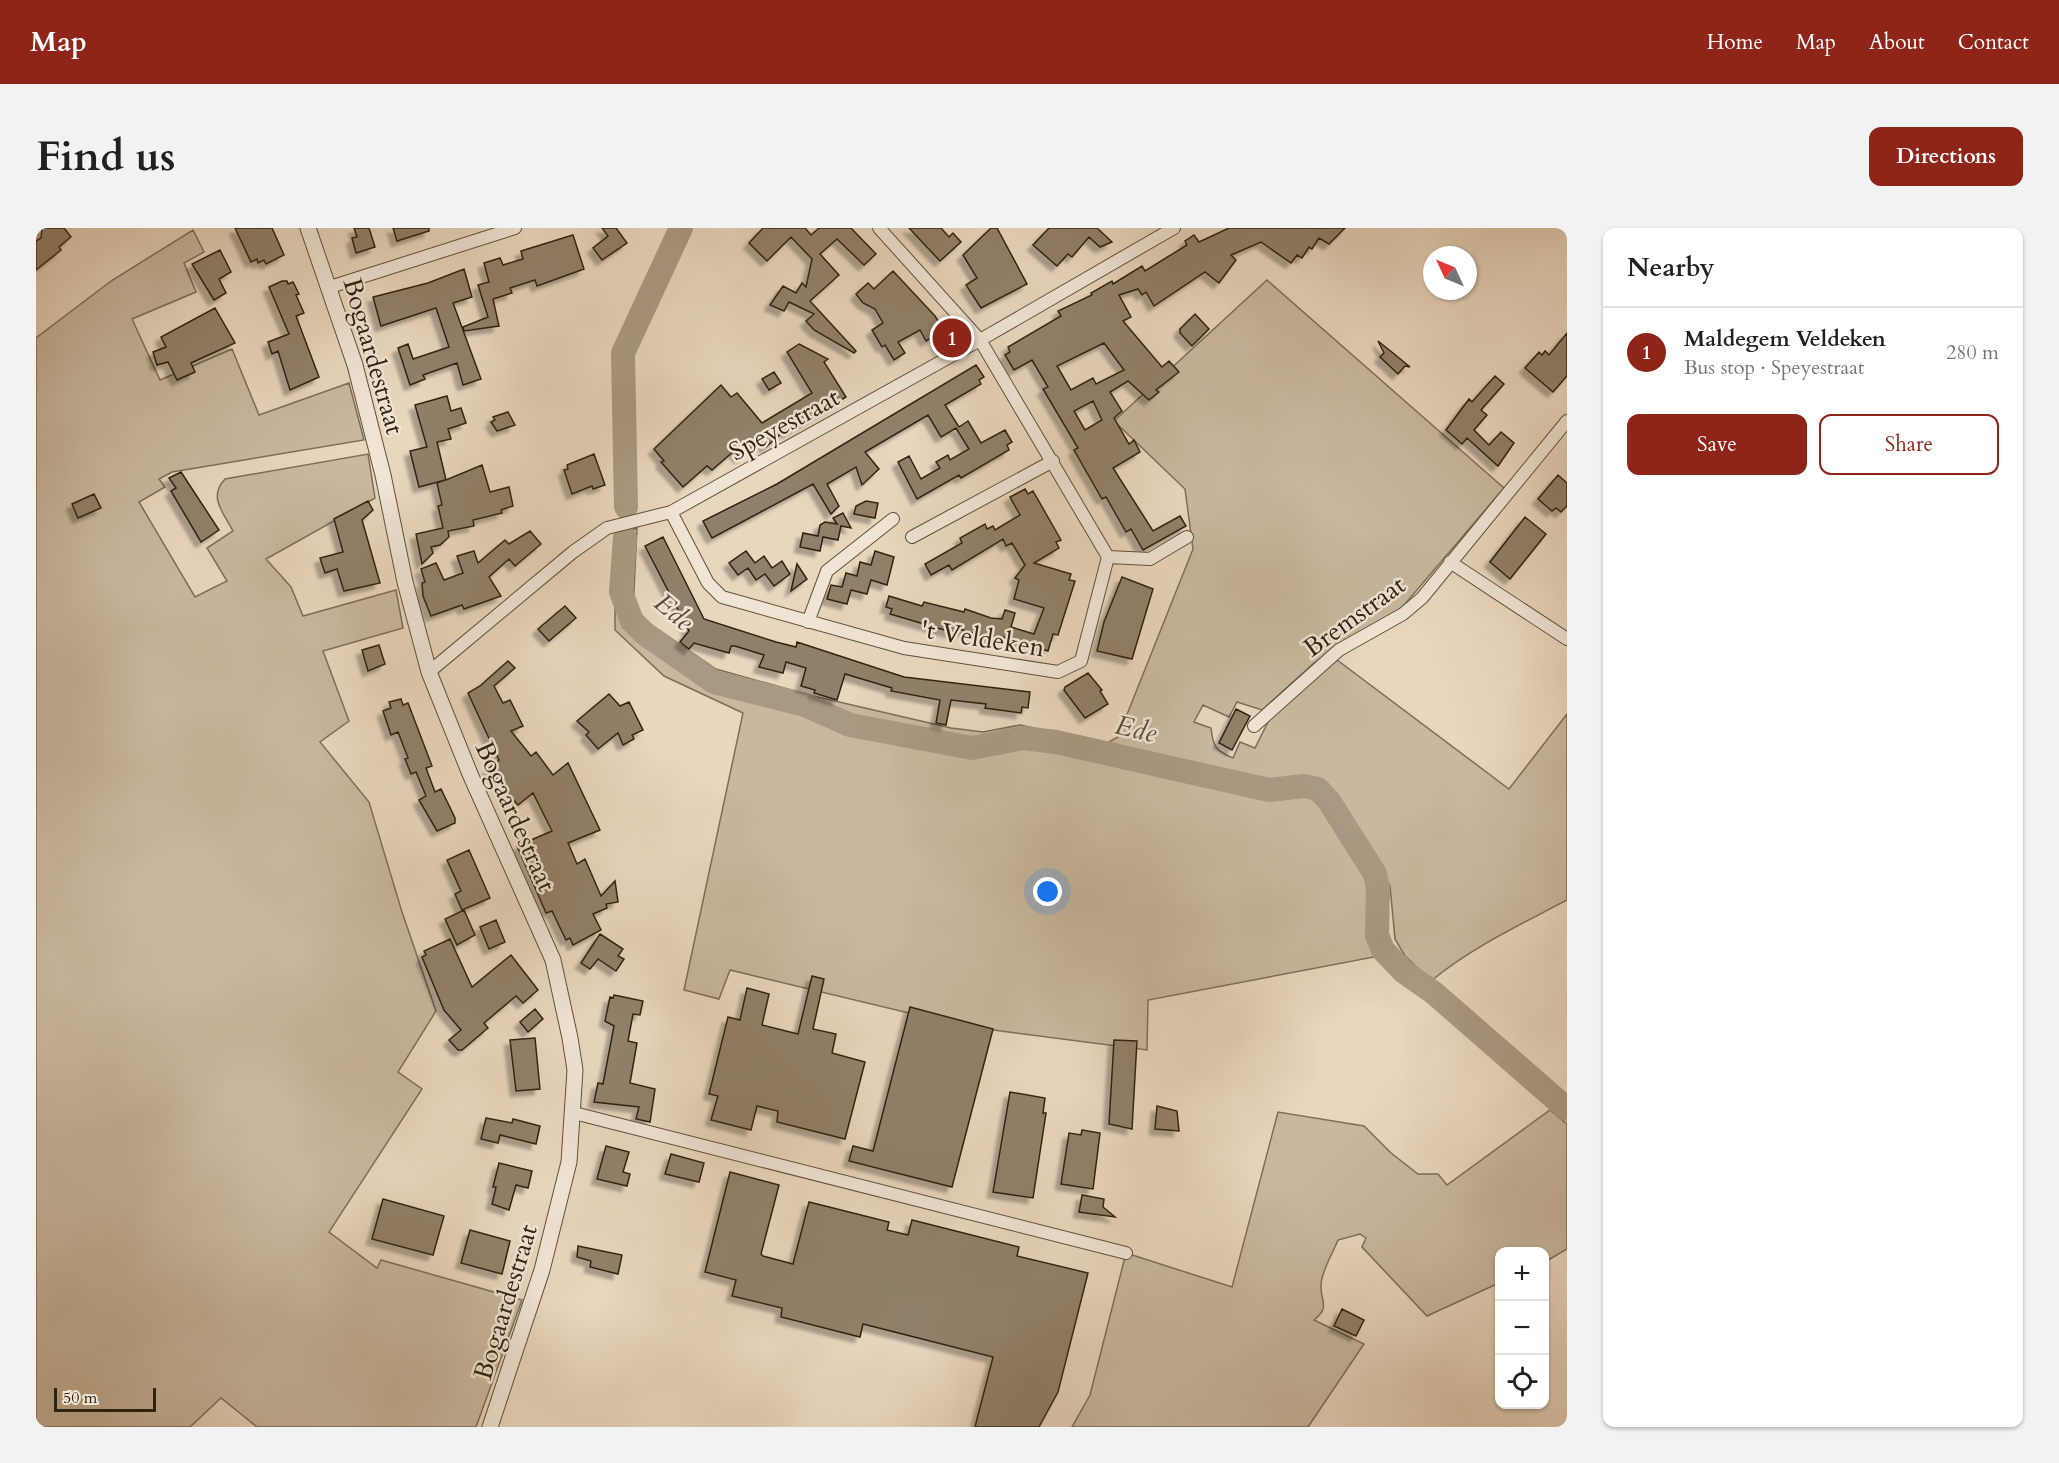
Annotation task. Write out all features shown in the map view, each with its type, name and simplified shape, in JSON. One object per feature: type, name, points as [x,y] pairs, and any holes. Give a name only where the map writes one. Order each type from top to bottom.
[{"type":"street","name":"Bogaardestraat","points":[[308,228],[355,365],[384,475],[405,582],[429,672],[470,774],[553,960],[572,1049],[575,1070],[574,1113],[569,1162],[542,1270],[490,1427]]},
{"type":"street","points":[[330,287],[515,228]]},
{"type":"street","points":[[879,228],[980,340],[1108,557],[1150,559],[1187,537]]},
{"type":"street","name":"Speyestraat","points":[[429,672],[573,552],[607,528],[671,512],[980,340],[1158,231],[1174,228]]},
{"type":"street","name":"Bremstraat","points":[[1254,726],[1339,650],[1403,614],[1422,598],[1567,421]]},
{"type":"street","points":[[912,537],[1053,461]]},
{"type":"street","name":"'t Veldeken","points":[[671,512],[708,583],[722,597],[904,648],[1058,672],[1081,661],[1108,557]]},
{"type":"street","points":[[808,622],[827,571],[893,519]]},
{"type":"street","points":[[1450,562],[1567,639]]},
{"type":"street","points":[[574,1113],[1126,1253]]},
{"type":"shaded area","points":[[193,230],[204,252],[184,263],[196,292],[132,319],[160,380],[232,349],[259,415],[349,383],[364,440],[172,472],[159,479],[165,487],[139,502],[195,597],[227,581],[207,548],[233,531],[217,498],[220,486],[225,479],[368,454],[375,498],[266,559],[291,587],[303,616],[396,590],[403,628],[323,651],[349,721],[320,742],[369,802],[402,912],[436,1011],[398,1072],[422,1089],[329,1232],[377,1268],[381,1260],[522,1300],[476,1427],[257,1427],[221,1398],[190,1427],[36,1427],[36,338],[111,281]]},
{"type":"shaded area","points":[[1267,280],[1504,488],[1399,611],[1314,663],[1262,710],[1237,702],[1229,717],[1203,705],[1194,722],[1211,728],[1216,748],[1233,758],[1240,742],[1255,748],[1270,718],[1337,660],[1509,789],[1567,714],[1567,900],[1480,947],[1431,981],[1405,956],[1395,939],[1390,886],[1335,795],[1322,783],[1307,780],[1283,783],[1246,782],[1169,765],[1165,776],[1233,791],[1303,795],[1315,799],[1327,808],[1371,881],[1370,929],[1374,957],[1148,1000],[1147,1050],[963,1026],[730,970],[719,999],[684,990],[743,713],[664,676],[615,630],[615,535],[637,528],[633,612],[716,669],[809,695],[951,728],[983,732],[1020,725],[1107,743],[1118,737],[1193,549],[1185,489],[1114,421]]},
{"type":"shaded area","points":[[1550,1110],[1567,1124],[1567,1249],[1549,1260],[1549,1247],[1495,1247],[1495,1285],[1427,1316],[1362,1247],[1366,1238],[1360,1234],[1338,1240],[1322,1280],[1321,1291],[1324,1304],[1322,1311],[1314,1320],[1364,1344],[1308,1427],[1072,1427],[1090,1395],[1126,1253],[1232,1287],[1278,1112],[1364,1126],[1391,1153],[1418,1174],[1438,1174],[1447,1185]]},
{"type":"building","points":[[42,228],[64,228],[71,237],[59,247],[61,250],[36,270],[36,241],[41,238]]},
{"type":"building","points":[[235,228],[272,228],[284,255],[266,264],[264,260],[258,263],[257,259],[251,262]]},
{"type":"building","points":[[354,228],[369,228],[375,247],[356,253],[352,238],[357,237]]},
{"type":"building","points":[[393,228],[429,228],[429,231],[397,241]]},
{"type":"building","points":[[602,228],[616,228],[627,243],[602,260],[593,248],[608,236]]},
{"type":"building","points":[[763,228],[805,228],[811,235],[819,228],[851,228],[876,254],[864,265],[837,239],[820,254],[839,275],[810,301],[856,351],[854,353],[814,330],[806,321],[814,314],[789,302],[784,311],[770,305],[783,286],[796,293],[802,283],[806,287],[812,259],[791,237],[767,261],[749,243]]},
{"type":"building","points":[[909,228],[941,228],[949,237],[953,233],[961,242],[940,261]]},
{"type":"building","points":[[991,228],[997,228],[1027,284],[981,308],[966,285],[977,278],[963,255]]},
{"type":"building","points":[[1049,228],[1097,228],[1112,242],[1100,247],[1089,237],[1072,257],[1068,254],[1057,266],[1033,245]]},
{"type":"building","points":[[1229,228],[1345,228],[1329,244],[1319,238],[1302,258],[1297,255],[1291,263],[1261,242],[1231,255],[1236,260],[1219,283],[1205,272],[1154,306],[1146,292],[1142,295],[1138,289],[1119,295],[1131,317],[1123,321],[1162,367],[1169,361],[1179,372],[1156,390],[1159,392],[1149,400],[1128,381],[1110,392],[1122,411],[1114,418],[1129,444],[1134,440],[1140,452],[1113,468],[1153,531],[1180,516],[1186,526],[1143,550],[1131,529],[1126,532],[1106,497],[1102,499],[1074,450],[1078,448],[1043,389],[1048,387],[1032,360],[1014,370],[1005,355],[1010,352],[1008,347],[1061,316],[1058,311],[1092,295],[1091,293],[1112,281],[1113,284],[1142,266],[1145,271],[1187,245],[1185,241],[1194,235],[1199,242]],"holes":[[[1104,343],[1124,370],[1096,384],[1093,378],[1071,390],[1057,366]],[[1093,401],[1102,420],[1085,430],[1074,411]]]},
{"type":"building","points":[[573,235],[584,269],[537,286],[535,280],[510,288],[512,293],[493,299],[499,326],[464,331],[463,327],[488,317],[478,285],[489,282],[484,263],[500,258],[503,265],[523,259],[521,251]]},
{"type":"building","points":[[220,250],[231,272],[219,279],[226,293],[214,300],[192,264]]},
{"type":"building","points":[[464,269],[472,297],[453,303],[481,379],[463,385],[457,363],[423,375],[425,379],[410,385],[398,348],[408,344],[413,359],[449,347],[436,308],[381,326],[373,297],[428,283]]},
{"type":"building","points":[[893,271],[935,316],[942,327],[939,329],[941,332],[926,341],[920,330],[898,342],[905,353],[894,360],[885,345],[882,347],[872,330],[883,323],[875,309],[863,303],[856,294],[868,283],[874,289]]},
{"type":"building","points":[[287,281],[288,284],[293,282],[299,294],[296,295],[304,313],[296,316],[319,377],[290,390],[278,351],[272,354],[268,342],[289,334],[269,287]]},
{"type":"building","points":[[215,308],[235,343],[191,363],[195,372],[177,380],[168,362],[157,365],[153,352],[166,347],[161,337]]},
{"type":"building","points":[[1195,314],[1209,329],[1192,346],[1180,333],[1180,329]]},
{"type":"building","points":[[1567,333],[1567,376],[1553,392],[1525,368],[1539,352],[1542,355],[1545,351],[1549,355]]},
{"type":"building","points":[[1378,341],[1410,367],[1405,366],[1398,374],[1380,357],[1384,353]]},
{"type":"building","points":[[799,344],[828,359],[824,362],[846,397],[787,433],[785,430],[766,447],[760,440],[740,458],[734,451],[712,470],[707,466],[683,487],[661,462],[664,461],[654,449],[721,385],[731,397],[737,393],[762,423],[812,393],[787,352]]},
{"type":"building","points":[[976,365],[984,377],[979,380],[981,384],[945,405],[959,427],[968,421],[981,443],[1005,430],[1012,442],[1007,445],[1009,450],[961,478],[959,475],[917,499],[898,462],[909,456],[921,479],[940,468],[936,462],[948,455],[950,460],[969,449],[956,428],[941,437],[928,415],[865,452],[879,469],[862,485],[856,467],[827,484],[839,506],[831,514],[813,484],[712,538],[703,521],[777,484]]},
{"type":"building","points":[[774,372],[781,383],[769,390],[762,379]]},
{"type":"building","points":[[1495,376],[1504,384],[1481,410],[1487,415],[1474,430],[1489,445],[1501,432],[1514,443],[1498,466],[1467,438],[1462,444],[1446,430],[1469,399],[1472,402]]},
{"type":"building","points":[[447,396],[451,411],[461,408],[466,423],[448,429],[451,439],[437,442],[446,480],[482,465],[490,492],[509,487],[513,506],[501,510],[502,513],[473,520],[474,526],[448,531],[449,537],[440,545],[431,547],[433,553],[422,564],[416,534],[443,528],[438,506],[442,505],[437,483],[445,480],[419,487],[410,451],[427,447],[415,405]]},
{"type":"building","points":[[508,412],[515,425],[497,431],[491,422],[495,420],[493,417]]},
{"type":"building","points":[[594,454],[605,485],[593,489],[592,486],[572,494],[564,470],[568,469],[567,465]]},
{"type":"building","points":[[181,472],[219,530],[201,542],[171,491],[176,488],[169,478]]},
{"type":"building","points":[[1558,475],[1567,483],[1567,506],[1561,512],[1556,508],[1552,511],[1538,499]]},
{"type":"building","points":[[1025,489],[1028,494],[1033,491],[1061,540],[1056,542],[1059,548],[1034,563],[1071,574],[1069,580],[1075,581],[1058,635],[1053,634],[1048,651],[1000,636],[999,641],[959,629],[958,634],[890,614],[892,609],[886,607],[889,596],[922,606],[924,602],[964,612],[965,609],[991,618],[1002,619],[1005,610],[1015,613],[1011,627],[1034,634],[1044,608],[1014,599],[1019,580],[1015,578],[1025,565],[1012,543],[1006,546],[1003,539],[952,570],[949,565],[931,575],[925,564],[962,543],[960,538],[985,524],[987,529],[993,526],[995,530],[1020,515],[1010,497]]},
{"type":"building","points":[[94,494],[101,508],[78,518],[72,504]]},
{"type":"building","points":[[368,501],[373,510],[362,520],[380,583],[344,591],[337,569],[325,573],[320,558],[343,552],[334,519]]},
{"type":"building","points":[[866,501],[878,503],[875,518],[854,514],[856,506]]},
{"type":"building","points":[[843,513],[851,528],[841,526],[838,540],[823,537],[820,551],[800,547],[803,533],[818,536],[820,525],[825,522],[837,524],[833,518]]},
{"type":"building","points":[[1525,517],[1546,534],[1510,579],[1490,562]]},
{"type":"building","points":[[530,531],[541,544],[515,566],[509,559],[489,577],[501,596],[464,609],[462,605],[431,616],[423,596],[422,583],[425,582],[421,569],[436,563],[444,580],[463,573],[457,556],[474,551],[478,563],[505,540],[509,544]]},
{"type":"building","points":[[663,537],[704,619],[796,647],[797,642],[904,677],[1030,692],[1028,708],[1022,707],[1021,713],[985,708],[986,704],[951,700],[946,725],[936,723],[940,700],[891,691],[892,688],[845,674],[837,700],[814,693],[815,690],[801,686],[806,668],[786,662],[783,673],[759,667],[764,655],[735,646],[731,646],[729,653],[694,643],[689,649],[680,642],[689,631],[645,546]]},
{"type":"building","points":[[746,551],[755,563],[764,556],[772,568],[782,561],[790,574],[774,586],[765,574],[756,580],[748,568],[738,575],[729,563]]},
{"type":"building","points":[[875,551],[894,557],[887,585],[871,580],[867,594],[851,590],[847,604],[827,599],[831,585],[842,587],[846,573],[857,576],[860,562],[871,565]]},
{"type":"building","points":[[797,564],[807,579],[791,591]]},
{"type":"building","points":[[1122,577],[1153,589],[1132,659],[1097,651],[1104,622]]},
{"type":"building","points":[[565,606],[576,618],[549,641],[538,629]]},
{"type":"building","points":[[379,645],[385,664],[368,671],[362,650]]},
{"type":"building","points":[[508,661],[515,668],[494,686],[503,703],[510,700],[523,726],[511,731],[531,756],[536,752],[553,775],[568,763],[600,830],[568,843],[577,864],[585,859],[601,896],[615,881],[618,902],[606,904],[607,908],[593,914],[601,930],[573,945],[570,938],[566,940],[552,911],[546,913],[517,846],[552,831],[533,793],[518,805],[488,769],[499,760],[468,693],[480,686]]},
{"type":"building","points":[[1088,673],[1102,690],[1100,691],[1108,704],[1085,718],[1064,690],[1065,687]]},
{"type":"building","points":[[609,694],[620,706],[629,702],[643,730],[632,735],[634,739],[623,745],[618,733],[598,749],[586,735],[589,732],[577,721]]},
{"type":"building","points":[[401,699],[403,705],[408,703],[432,766],[426,768],[435,792],[441,789],[455,818],[455,823],[437,831],[419,800],[426,796],[416,772],[411,774],[405,759],[408,758],[398,732],[391,735],[383,711],[391,708],[389,702]]},
{"type":"building","points":[[1236,709],[1250,716],[1232,750],[1219,743]]},
{"type":"building","points":[[469,850],[490,898],[462,910],[455,894],[461,891],[447,860]]},
{"type":"building","points":[[464,910],[475,935],[457,945],[445,919]]},
{"type":"building","points":[[496,920],[505,942],[489,949],[480,927]]},
{"type":"building","points":[[600,934],[623,949],[618,956],[624,959],[616,971],[598,959],[590,969],[581,963]]},
{"type":"building","points":[[450,939],[472,987],[511,955],[538,990],[523,1003],[516,996],[484,1023],[488,1028],[462,1050],[458,1050],[449,1040],[461,1030],[444,1010],[422,957],[426,955],[424,951]]},
{"type":"building","points":[[812,976],[824,979],[813,1029],[836,1034],[832,1053],[865,1062],[845,1139],[777,1122],[778,1111],[757,1106],[751,1130],[711,1120],[718,1096],[709,1094],[728,1017],[740,1020],[747,988],[769,994],[762,1025],[798,1034]]},
{"type":"building","points":[[614,995],[643,1001],[640,1015],[633,1014],[628,1041],[637,1043],[630,1083],[655,1089],[650,1122],[636,1119],[639,1107],[594,1102],[598,1083],[603,1084],[614,1026],[605,1021],[610,997],[613,998]]},
{"type":"building","points":[[910,1007],[993,1029],[952,1187],[849,1161],[853,1146],[873,1151]]},
{"type":"building","points":[[535,1009],[543,1019],[528,1032],[520,1022]]},
{"type":"building","points":[[535,1038],[540,1089],[516,1091],[510,1040]]},
{"type":"building","points":[[1114,1040],[1137,1041],[1132,1129],[1109,1124]]},
{"type":"building","points":[[1010,1092],[1045,1098],[1043,1113],[1046,1113],[1033,1198],[993,1192]]},
{"type":"building","points":[[1157,1106],[1177,1111],[1179,1131],[1155,1129]]},
{"type":"building","points":[[486,1118],[512,1123],[513,1119],[540,1126],[536,1144],[500,1135],[498,1143],[481,1139]]},
{"type":"building","points":[[1082,1130],[1100,1133],[1093,1189],[1061,1184],[1069,1133],[1081,1135]]},
{"type":"building","points":[[606,1146],[629,1152],[623,1172],[630,1174],[627,1186],[597,1179]]},
{"type":"building","points":[[671,1154],[704,1163],[699,1182],[665,1174]]},
{"type":"building","points":[[499,1163],[532,1171],[528,1188],[516,1185],[509,1210],[492,1204],[496,1187],[493,1187]]},
{"type":"building","points":[[730,1172],[779,1185],[761,1254],[763,1256],[793,1264],[809,1202],[889,1222],[887,1230],[908,1235],[912,1220],[1019,1247],[1017,1256],[1088,1273],[1058,1392],[1039,1427],[975,1427],[993,1357],[863,1324],[860,1337],[781,1317],[782,1308],[732,1296],[736,1280],[705,1272]]},
{"type":"building","points":[[1082,1195],[1104,1199],[1103,1207],[1115,1217],[1079,1212]]},
{"type":"building","points":[[383,1199],[444,1216],[433,1255],[372,1239]]},
{"type":"building","points":[[470,1230],[510,1241],[502,1274],[461,1263]]},
{"type":"building","points":[[578,1246],[622,1255],[618,1274],[590,1267],[591,1261],[577,1257]]},
{"type":"building","points":[[1342,1309],[1364,1320],[1356,1336],[1334,1326]]},
{"type":"waterway","name":"Ede","points":[[626,507],[623,353],[681,228]]},
{"type":"waterway","name":"Ede","points":[[625,538],[621,592],[632,621],[645,634],[714,682],[805,705],[850,725],[972,748],[1023,738],[1056,742],[1269,790],[1304,786],[1318,789],[1329,801],[1375,874],[1378,889],[1377,935],[1383,950],[1404,972],[1434,993],[1567,1109]]},
{"type":"place","name":"Maldegem Veldeken","points":[[952,338]]}]
